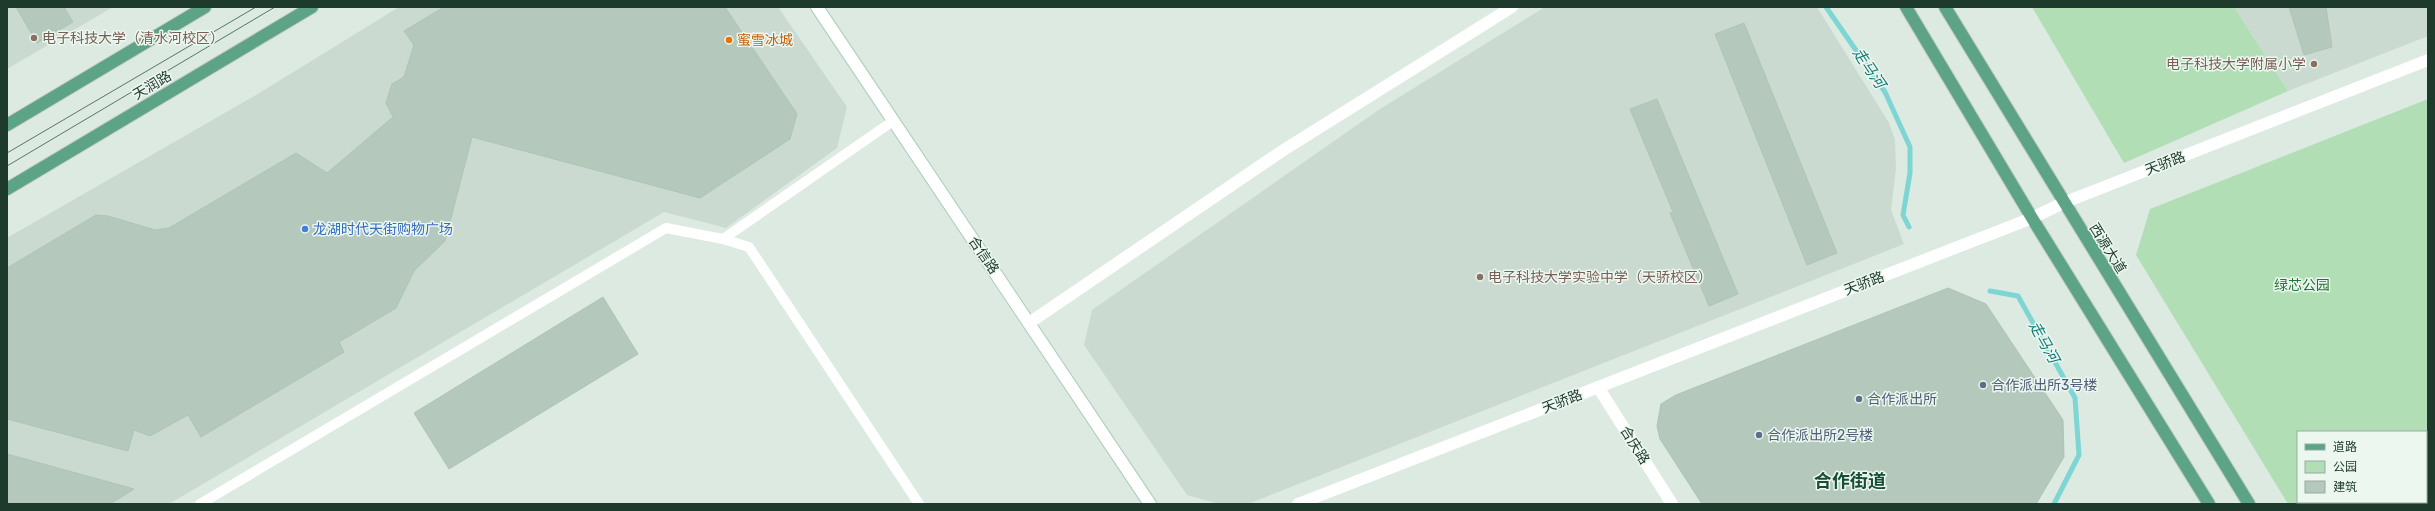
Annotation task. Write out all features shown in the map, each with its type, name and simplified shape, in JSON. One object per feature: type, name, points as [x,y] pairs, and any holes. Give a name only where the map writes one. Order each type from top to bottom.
[{"type":"main road","points":[[7,125],[205,7]]},
{"type":"main road","name":"天润路","points":[[7,189],[312,7]]},
{"type":"main road","points":[[1906,7],[2032,218],[2209,504]]},
{"type":"main road","name":"西源大道","points":[[1945,7],[2063,203],[2249,504]]},
{"type":"street","name":"合信路","points":[[817,7],[1150,504]]},
{"type":"street","points":[[1029,323],[1282,151],[1512,7]]},
{"type":"street","name":"天骄路","points":[[1298,504],[2032,218],[2063,203],[2428,60]]},
{"type":"street","name":"合庆路","points":[[1598,387],[1672,504]]},
{"type":"lane","points":[[723,238],[894,121]]},
{"type":"lane","points":[[200,504],[666,228],[723,238],[749,247],[919,504]]},
{"type":"shaded area","name":"电子科技大学（清水河校区）","points":[[7,7],[113,7],[7,69]]},
{"type":"shaded area","name":"龙湖时代天街购物广场","points":[[399,7],[778,7],[847,107],[837,148],[726,228],[664,212],[169,504],[7,504],[7,238],[256,95]]},
{"type":"shaded area","name":"电子科技大学实验中学（天骄校区）","points":[[1545,7],[1817,7],[1889,123],[1895,140],[1896,169],[1891,210],[1904,244],[1248,504],[1219,504],[1187,495],[1084,345],[1092,310],[1380,109]]},
{"type":"shaded area","name":"电子科技大学附属小学","points":[[2234,7],[2428,7],[2428,36],[2288,91]]},
{"type":"green space","points":[[2032,7],[2234,7],[2288,91],[2124,163]]},
{"type":"green space","name":"绿芯公园","points":[[2428,99],[2428,504],[2288,504],[2136,255],[2150,209]]},
{"type":"building","points":[[16,7],[64,7],[73,22],[37,43]]},
{"type":"building","name":"龙湖时代天街购物广场","points":[[444,7],[725,7],[797,114],[790,139],[700,198],[472,137],[445,241],[414,271],[396,308],[339,342],[344,352],[201,437],[188,415],[150,436],[134,430],[128,451],[7,419],[7,268],[96,215],[108,216],[155,230],[169,228],[296,153],[327,173],[393,117],[386,103],[392,84],[404,77],[414,45],[404,31]]},
{"type":"building","points":[[2289,7],[2326,7],[2332,47],[2304,55]]},
{"type":"building","points":[[1744,23],[1837,253],[1807,265],[1715,34]]},
{"type":"building","points":[[1657,99],[1738,294],[1709,306],[1670,213],[1673,212],[1630,109]]},
{"type":"building","name":"合作派出所","points":[[1948,288],[1986,304],[2063,420],[2064,457],[2036,504],[1702,504],[1660,439],[1657,426],[1661,404],[1676,395]]},
{"type":"building","points":[[603,297],[638,354],[449,469],[414,413]]},
{"type":"building","points":[[7,454],[134,489],[110,504],[7,504]]},
{"type":"waterway","name":"走马河","points":[[1826,7],[1885,92],[1910,147],[1910,173],[1903,215],[1909,227]]},
{"type":"waterway","name":"走马河","points":[[1990,291],[2018,296],[2075,398],[2079,455],[2054,504]]},
{"type":"tram line","points":[[7,153],[256,7]]},
{"type":"tram line","points":[[7,166],[275,7]]},
{"type":"place","name":"电子科技大学（清水河校区）","points":[[34,38]]},
{"type":"place","name":"蜜雪冰城","points":[[729,40]]},
{"type":"place","name":"电子科技大学附属小学","points":[[2314,64]]},
{"type":"place","name":"龙湖时代天街购物广场","points":[[305,229]]},
{"type":"place","name":"电子科技大学实验中学（天骄校区）","points":[[1480,277]]},
{"type":"place","name":"合作派出所3号楼","points":[[1983,385]]},
{"type":"place","name":"合作派出所","points":[[1859,399]]},
{"type":"place","name":"合作派出所2号楼","points":[[1759,435]]},
{"type":"district","name":"合作街道","points":[[1850,481]]}]
